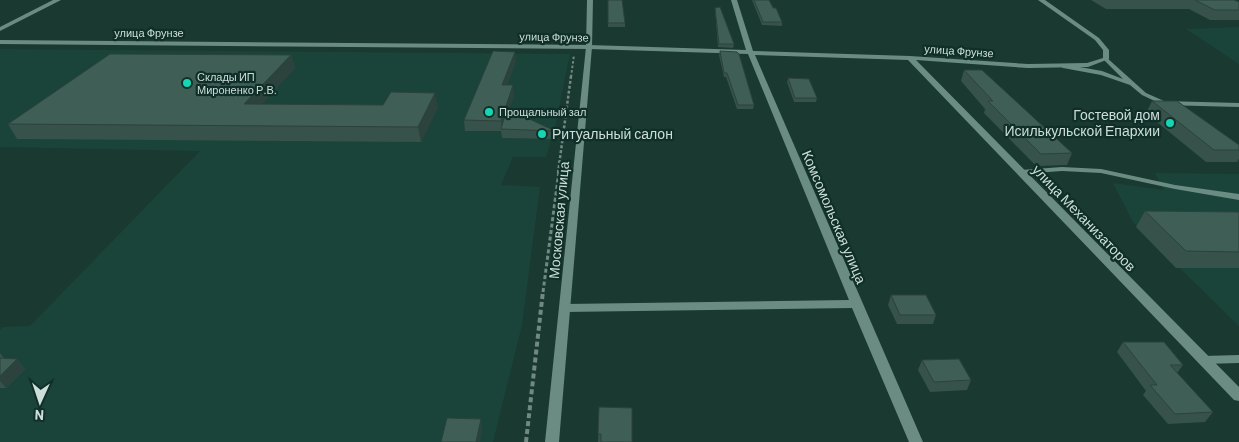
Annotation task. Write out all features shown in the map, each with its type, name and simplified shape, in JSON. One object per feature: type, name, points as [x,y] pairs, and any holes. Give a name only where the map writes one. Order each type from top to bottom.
[{"type":"street","points":[[0,29],[58,0]]},
{"type":"street","name":"Московская улица","points":[[552,442],[589,47],[590,0]]},
{"type":"street","name":"Комсомольская улица","points":[[734,0],[750,52],[916,442]]},
{"type":"street","points":[[1041,0],[1097,39],[1106,50],[1106,59]]},
{"type":"street","name":"улица Фрунзе","points":[[0,42],[589,47],[910,58],[1028,66],[1088,65],[1106,59]]},
{"type":"street","name":"улица Механизаторов","points":[[910,58],[1239,396]]},
{"type":"street","points":[[564,308],[856,304]]},
{"type":"lane","points":[[1106,59],[1144,94],[1163,103],[1239,105]]},
{"type":"lane","points":[[1063,66],[1102,73],[1135,85]]},
{"type":"lane","points":[[1021,172],[1062,169],[1101,171],[1175,187],[1239,197]]},
{"type":"lane","points":[[1203,360],[1239,359]]},
{"type":"path","points":[[526,442],[536,342],[575,47]]},
{"type":"shaded area","points":[[1239,27],[1239,64],[1186,29]]},
{"type":"shaded area","points":[[0,49],[570,54],[555,127],[546,157],[513,157],[501,185],[540,187],[522,325],[493,442],[0,442],[0,330],[3,327],[30,326],[200,151],[0,147]]},
{"type":"shaded area","points":[[1155,173],[1239,174],[1239,326],[1133,222],[1113,183],[1164,190]]},
{"type":"building","points":[[608,0],[622,0],[625,23],[608,23]]},
{"type":"building","points":[[754,0],[769,0],[773,8],[776,8],[782,22],[763,22]]},
{"type":"building","points":[[1195,0],[1234,0],[1239,2],[1239,10],[1215,10]]},
{"type":"building","points":[[720,7],[734,44],[719,44],[715,8]]},
{"type":"building","points":[[493,51],[515,52],[502,85],[513,85],[501,121],[464,120]]},
{"type":"building","points":[[720,51],[737,52],[739,54],[754,105],[738,105],[727,73],[724,73]]},
{"type":"building","points":[[110,54],[291,55],[244,104],[383,105],[391,92],[435,93],[418,127],[8,124]]},
{"type":"building","points":[[964,70],[982,70],[1072,153],[1041,154],[988,101],[993,101]]},
{"type":"building","points":[[788,78],[809,79],[817,98],[795,98]]},
{"type":"building","points":[[1152,101],[1177,101],[1239,145],[1239,150],[1214,150]]},
{"type":"building","points":[[505,116],[525,117],[555,131],[501,129]]},
{"type":"building","points":[[1145,211],[1239,212],[1239,252],[1186,251]]},
{"type":"building","points":[[891,295],[926,295],[936,315],[900,315]]},
{"type":"building","points":[[1123,342],[1164,342],[1183,365],[1170,365],[1213,412],[1175,414],[1150,385],[1157,385]]},
{"type":"building","points":[[0,358],[17,359],[0,376]]},
{"type":"building","points":[[959,359],[971,380],[934,382],[922,360]]},
{"type":"building","points":[[599,407],[632,408],[632,442],[601,442],[601,434],[598,434]]},
{"type":"building","points":[[447,418],[481,419],[476,442],[441,442]]},
{"type":"place","name":"Склады ИП Мироненко Р.В.","points":[[187,83]]},
{"type":"place","name":"Прощальный зал","points":[[489,112]]},
{"type":"place","name":"Гостевой дом Исилькульской Епархии","points":[[1170,123]]},
{"type":"place","name":"Ритуальный салон","points":[[542,134]]}]
